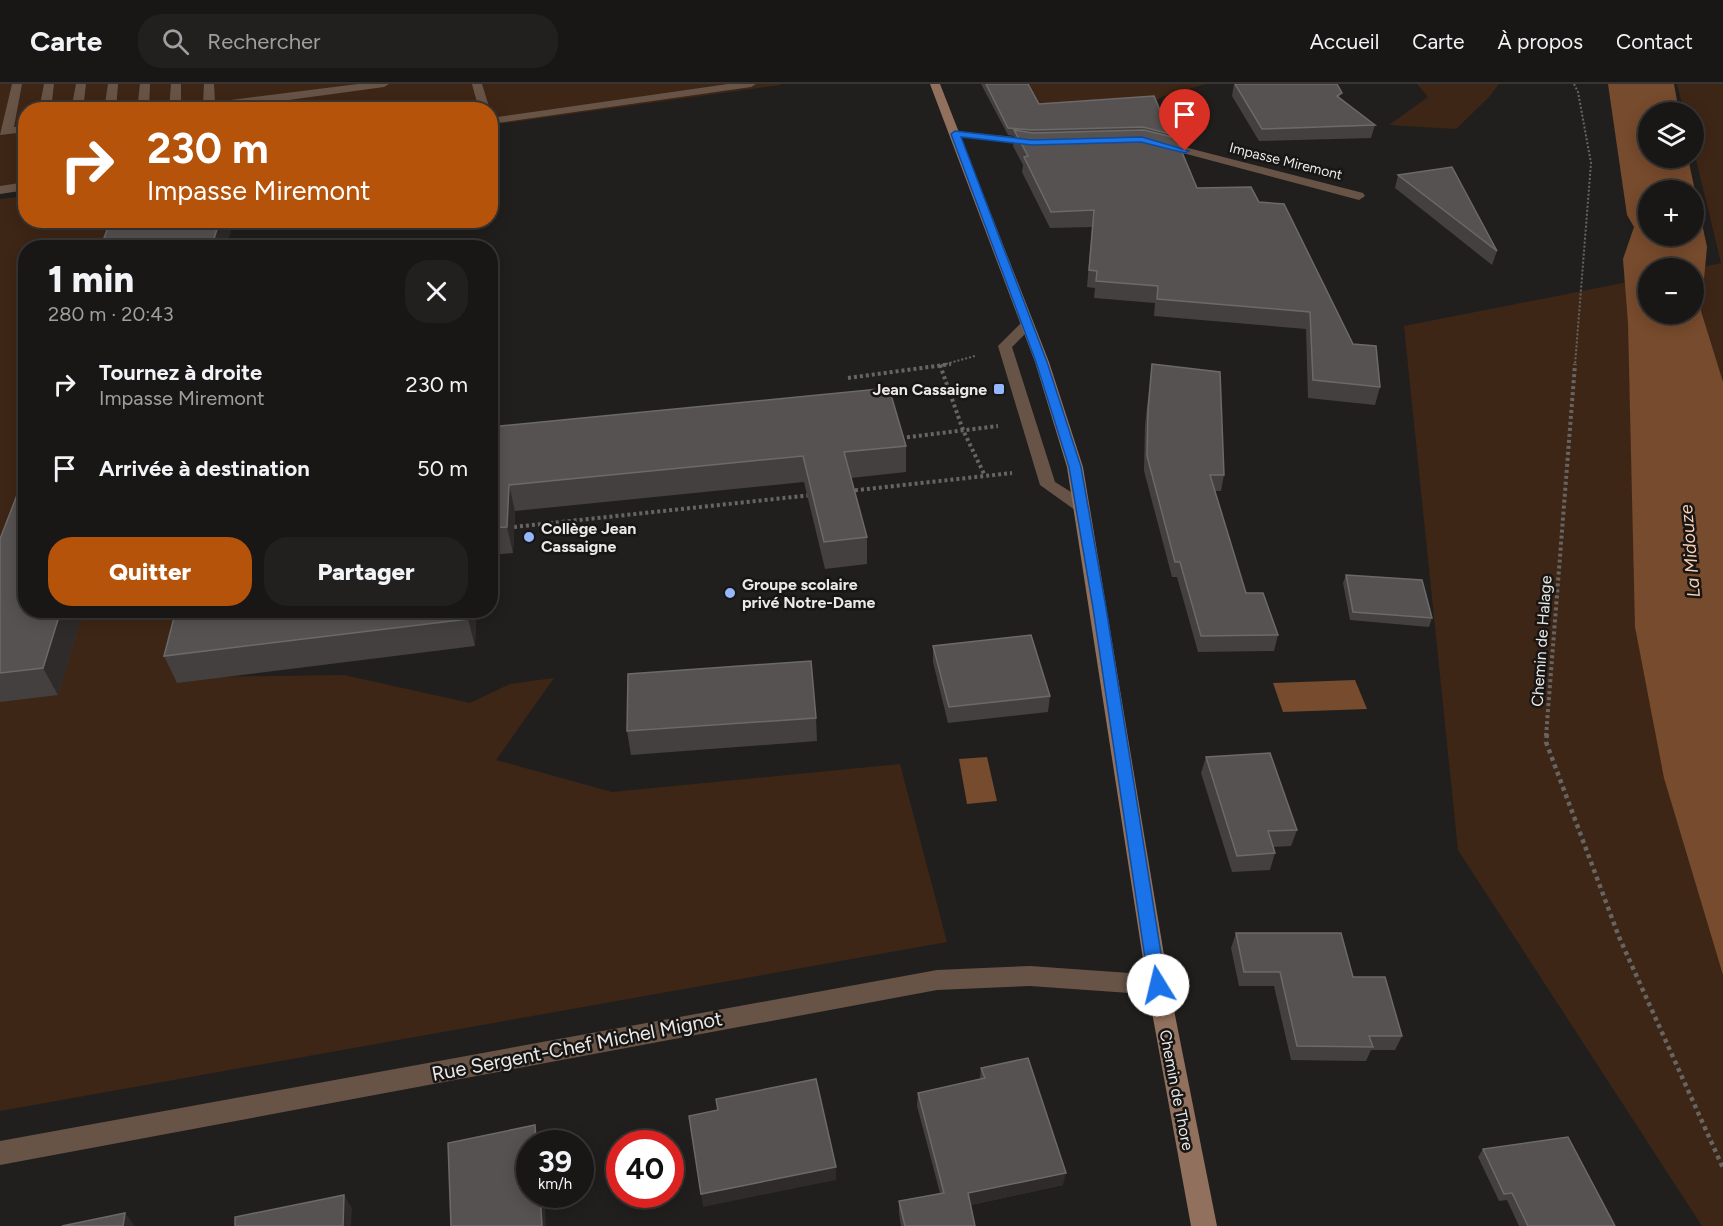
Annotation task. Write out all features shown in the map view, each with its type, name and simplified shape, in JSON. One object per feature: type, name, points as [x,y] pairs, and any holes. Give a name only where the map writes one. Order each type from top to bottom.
[{"type":"street","points":[[17,84],[3,132],[18,130]]},
{"type":"street","points":[[46,102],[49,84]]},
{"type":"street","points":[[78,102],[81,84]]},
{"type":"street","points":[[111,102],[113,84]]},
{"type":"street","points":[[144,102],[145,84]]},
{"type":"street","points":[[176,84],[177,102]]},
{"type":"street","points":[[209,84],[209,102]]},
{"type":"street","points":[[285,84],[286,102]]},
{"type":"street","points":[[241,101],[384,84]]},
{"type":"street","points":[[477,84],[483,102]]},
{"type":"street","points":[[498,120],[751,84]]},
{"type":"street","name":"Chemin de Thore","points":[[935,84],[1042,362],[1075,467],[1158,985],[1204,1226]]},
{"type":"street","points":[[955,134],[1054,142]]},
{"type":"street","name":"Impasse Miremont","points":[[1142,140],[1359,196]]},
{"type":"street","points":[[0,190],[18,187]]},
{"type":"street","points":[[1027,325],[1005,346],[1048,485],[1081,506]]},
{"type":"street","name":"Rue Sergent-Chef Michel Mignot","points":[[0,1153],[937,980],[1030,976],[1158,985]]},
{"type":"path","name":"Chemin de Halage","points":[[1574,84],[1578,92],[1591,163],[1546,742],[1619,937],[1723,1168]]},
{"type":"path","points":[[848,378],[940,365],[1005,346]]},
{"type":"path","points":[[940,365],[963,430],[985,476]]},
{"type":"path","points":[[896,438],[1028,422]]},
{"type":"path","points":[[838,492],[1043,470]]},
{"type":"path","points":[[514,527],[816,494]]},
{"type":"shaded area","points":[[0,84],[781,85],[498,124],[498,102],[18,102],[18,191],[0,194]]},
{"type":"shaded area","points":[[1023,84],[1206,84],[1164,96],[1111,122],[1026,99]]},
{"type":"shaded area","points":[[1417,84],[1499,84],[1456,129],[1389,125],[1428,97]]},
{"type":"shaded area","points":[[1677,84],[1723,84],[1723,1226],[1702,1226],[1458,850],[1404,326],[1638,280],[1638,324],[1704,324],[1704,267],[1721,263],[1704,192],[1704,180],[1701,180],[1698,168],[1704,168],[1704,102],[1682,102]]},
{"type":"shaded area","points":[[18,197],[18,228],[128,228],[130,240],[18,240],[18,618],[188,618],[197,677],[344,675],[470,703],[510,684],[554,678],[496,760],[612,792],[900,764],[947,942],[0,1111],[0,199]]},
{"type":"water","name":"La Midouze","points":[[1608,84],[1674,84],[1677,102],[1638,102],[1638,168],[1690,168],[1693,180],[1638,180],[1638,246],[1704,246],[1704,233],[1707,247],[1704,279],[1704,258],[1638,258],[1638,324],[1704,324],[1704,321],[1723,382],[1723,975],[1664,778],[1635,627],[1628,323],[1623,259],[1634,227],[1627,215]]},
{"type":"water","points":[[1355,680],[1367,709],[1283,712],[1273,683]]},
{"type":"water","points":[[987,757],[997,801],[967,804],[959,759]]},
{"type":"building","points":[[986,84],[1028,84],[1039,104],[1154,96],[1170,134],[1143,127],[1033,130],[1008,128]]},
{"type":"building","points":[[1235,84],[1337,84],[1342,93],[1337,96],[1375,125],[1262,129]]},
{"type":"building","points":[[1014,130],[1033,133],[1144,130],[1176,138],[1197,188],[1251,187],[1259,202],[1284,204],[1353,344],[1376,346],[1380,387],[1313,380],[1310,312],[1157,299],[1158,286],[1096,281],[1097,271],[1089,270],[1094,210],[1051,212],[1024,157],[1028,156]]},
{"type":"building","points":[[1452,167],[1497,251],[1398,175]]},
{"type":"building","points":[[108,228],[217,228],[214,240],[103,240]]},
{"type":"building","points":[[1152,364],[1220,372],[1224,475],[1210,475],[1246,593],[1263,593],[1278,635],[1201,636],[1180,562],[1175,562],[1147,456]]},
{"type":"building","points":[[889,388],[906,446],[844,452],[867,537],[824,542],[803,456],[509,485],[507,527],[498,528],[498,426]]},
{"type":"building","points":[[18,493],[18,618],[59,618],[43,668],[0,673],[0,539]]},
{"type":"building","points":[[1346,575],[1422,580],[1432,618],[1353,612]]},
{"type":"building","points":[[174,618],[468,618],[468,619],[164,656]]},
{"type":"building","points":[[1031,635],[1050,696],[949,707],[933,646]]},
{"type":"building","points":[[811,661],[816,718],[627,731],[628,674]]},
{"type":"building","points":[[1270,753],[1297,830],[1268,831],[1275,853],[1237,856],[1206,757]]},
{"type":"building","points":[[1236,933],[1341,933],[1353,977],[1385,977],[1402,1036],[1369,1036],[1373,1047],[1297,1046],[1280,972],[1244,972]]},
{"type":"building","points":[[1028,1058],[1066,1173],[968,1193],[975,1226],[905,1226],[899,1201],[944,1193],[918,1093],[985,1078],[981,1068]]},
{"type":"building","points":[[816,1079],[836,1167],[701,1194],[689,1116],[718,1110],[716,1099]]},
{"type":"building","points":[[535,1125],[535,1130],[516,1130],[516,1208],[541,1208],[542,1226],[451,1226],[448,1143]]},
{"type":"building","points":[[1568,1137],[1615,1226],[1528,1226],[1512,1193],[1504,1194],[1483,1149]]},
{"type":"building","points":[[344,1195],[343,1226],[235,1226],[235,1217]]},
{"type":"building","points":[[125,1213],[123,1226],[62,1226]]},
{"type":"place","name":"Jean Cassaigne","points":[[999,389]]},
{"type":"place","name":"Collège Jean Cassaigne","points":[[529,537]]},
{"type":"place","name":"Groupe scolaire privé Notre-Dame","points":[[730,593]]},
{"type":"route","points":[[1158,985],[1100,608],[1075,467],[1042,362],[955,134],[1032,142],[1142,140],[1185,151]]}]
